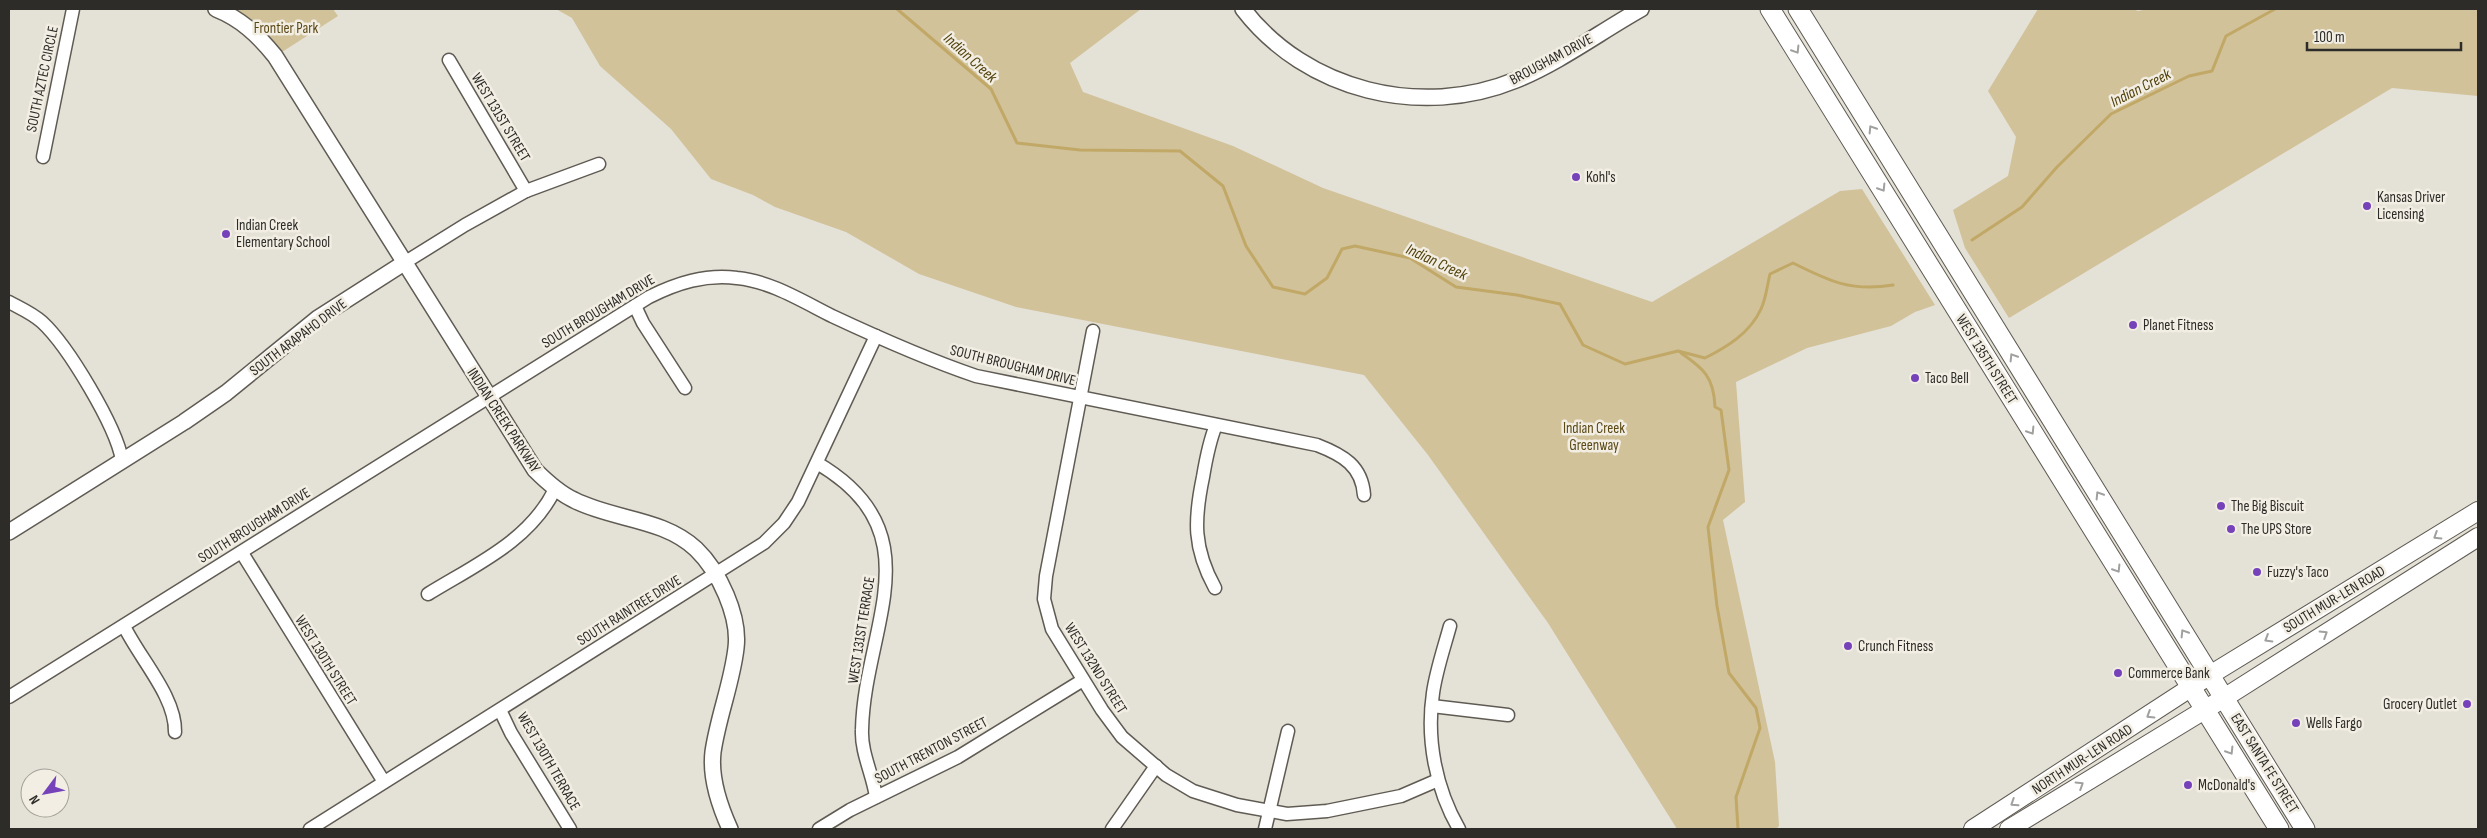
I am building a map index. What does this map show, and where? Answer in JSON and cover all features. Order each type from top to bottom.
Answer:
[{"type":"main road","name":"WEST 135TH STREET","points":[[1770,9],[2204,710]]},
{"type":"main road","name":"WEST 135TH STREET","points":[[1798,9],[2224,698]]},
{"type":"main road","name":"SOUTH MUR-LEN ROAD","points":[[2191,689],[2210,675],[2478,510]]},
{"type":"main road","name":"SOUTH MUR-LEN ROAD","points":[[2204,710],[2478,537]]},
{"type":"main road","name":"NORTH MUR-LEN ROAD","points":[[1973,829],[2191,689]]},
{"type":"main road","name":"EAST SANTA FE STREET","points":[[2224,698],[2305,829]]},
{"type":"main road","name":"NORTH MUR-LEN ROAD","points":[[2009,829],[2204,710]]},
{"type":"main road","name":"EAST SANTA FE STREET","points":[[2204,710],[2278,829]]},
{"type":"street","name":"SOUTH AZTEC CIRCLE","points":[[42,157],[73,9]]},
{"type":"street","name":"INDIAN CREEK PARKWAY","points":[[216,9],[233,17],[252,30],[275,56],[535,470],[555,489],[591,507],[671,532],[697,550],[726,591],[733,614],[737,647],[713,753],[718,797],[730,829]]},
{"type":"street","name":"BROUGHAM DRIVE","points":[[1243,9],[1268,37],[1326,76],[1361,89],[1385,94],[1433,98],[1470,94],[1516,80],[1641,9]]},
{"type":"street","name":"WEST 131ST STREET","points":[[448,60],[526,192]]},
{"type":"street","name":"SOUTH ARAPAHO DRIVE","points":[[9,532],[177,427],[226,394],[318,318],[404,263],[465,225],[526,192],[599,164]]},
{"type":"street","name":"SOUTH BROUGHAM DRIVE","points":[[9,698],[635,306],[682,282],[709,277],[738,278],[769,286],[937,363],[976,376],[1317,445],[1328,449],[1356,468],[1363,480],[1364,495]]},
{"type":"street","points":[[9,302],[31,313],[42,322],[70,356],[119,443],[122,460]]},
{"type":"street","points":[[635,306],[643,323],[685,388]]},
{"type":"street","name":"WEST 132ND STREET","points":[[1093,331],[1044,588],[1046,611],[1052,629],[1083,680],[1122,737],[1156,766],[1193,791],[1237,805],[1287,814],[1328,811],[1401,796],[1438,780]]},
{"type":"street","name":"SOUTH RAINTREE DRIVE","points":[[310,829],[764,543],[784,523],[817,463],[876,336]]},
{"type":"street","points":[[1215,588],[1202,559],[1196,526],[1197,508],[1209,443],[1216,425]]},
{"type":"street","name":"WEST 131ST TERRACE","points":[[817,463],[837,475],[862,499],[876,523],[885,549],[886,589],[864,708],[862,732],[863,745],[876,797]]},
{"type":"street","points":[[428,594],[518,538],[533,524],[547,506],[555,489]]},
{"type":"street","name":"WEST 130TH STREET","points":[[242,553],[384,782]]},
{"type":"street","points":[[124,626],[170,705],[175,720],[175,732]]},
{"type":"street","points":[[1450,626],[1433,693],[1431,740],[1438,780],[1446,803],[1459,829]]},
{"type":"street","name":"SOUTH TRENTON STREET","points":[[819,829],[876,797],[958,758],[1083,680]]},
{"type":"street","points":[[1432,706],[1508,715]]},
{"type":"street","name":"WEST 130TH TERRACE","points":[[500,710],[511,733],[567,829]]},
{"type":"street","points":[[1265,829],[1288,731]]},
{"type":"street","points":[[1112,829],[1156,766]]},
{"type":"green space","name":"Frontier Park","points":[[236,9],[333,9],[338,16],[282,52],[262,28]]},
{"type":"green space","name":"Indian Creek Greenway","points":[[556,9],[1141,9],[1070,63],[1083,92],[1233,146],[1323,188],[1652,302],[1840,191],[1862,189],[1935,305],[1915,312],[1891,326],[1807,348],[1736,382],[1745,502],[1723,520],[1775,762],[1779,826],[1776,829],[1677,829],[1548,623],[1428,455],[1364,375],[1016,307],[919,274],[846,232],[775,207],[753,195],[711,179],[671,129],[600,66],[572,18]]},
{"type":"green space","points":[[2038,9],[2133,9],[2138,11],[2148,9],[2478,9],[2478,96],[2392,88],[2009,318],[1965,248],[1953,210],[2008,176],[2016,137],[1988,91]]},
{"type":"waterway","name":"Indian Creek","points":[[897,9],[991,89],[1017,143],[1080,150],[1180,151],[1223,186],[1246,246],[1273,287],[1305,294],[1327,278],[1342,249],[1355,246],[1410,258],[1456,287],[1517,295],[1560,304],[1583,345],[1625,364],[1678,351],[1705,358],[1721,349],[1744,332],[1756,318],[1764,301],[1770,274],[1793,263],[1829,280],[1852,286],[1878,287],[1893,285]]},
{"type":"waterway","name":"Indian Creek","points":[[1972,240],[2022,207],[2057,167],[2111,114],[2189,76],[2212,71],[2226,36],[2275,9]]},
{"type":"waterway","points":[[1681,353],[1706,374],[1712,388],[1715,407],[1721,410],[1729,470],[1708,527],[1717,606],[1729,673],[1756,708],[1760,728],[1736,797],[1738,829]]},
{"type":"place","name":"Kohl's","points":[[1576,177]]},
{"type":"place","name":"Kansas Driver Licensing","points":[[2367,206]]},
{"type":"place","name":"Indian Creek Elementary School","points":[[226,234]]},
{"type":"place","name":"Planet Fitness","points":[[2133,325]]},
{"type":"place","name":"Taco Bell","points":[[1915,378]]},
{"type":"place","name":"The Big Biscuit","points":[[2221,506]]},
{"type":"place","name":"The UPS Store","points":[[2231,529]]},
{"type":"place","name":"Fuzzy's Taco","points":[[2257,572]]},
{"type":"place","name":"Crunch Fitness","points":[[1848,646]]},
{"type":"place","name":"Commerce Bank","points":[[2118,673]]},
{"type":"place","name":"Grocery Outlet","points":[[2467,704]]},
{"type":"place","name":"Wells Fargo","points":[[2296,723]]},
{"type":"place","name":"McDonald's","points":[[2188,785]]}]
